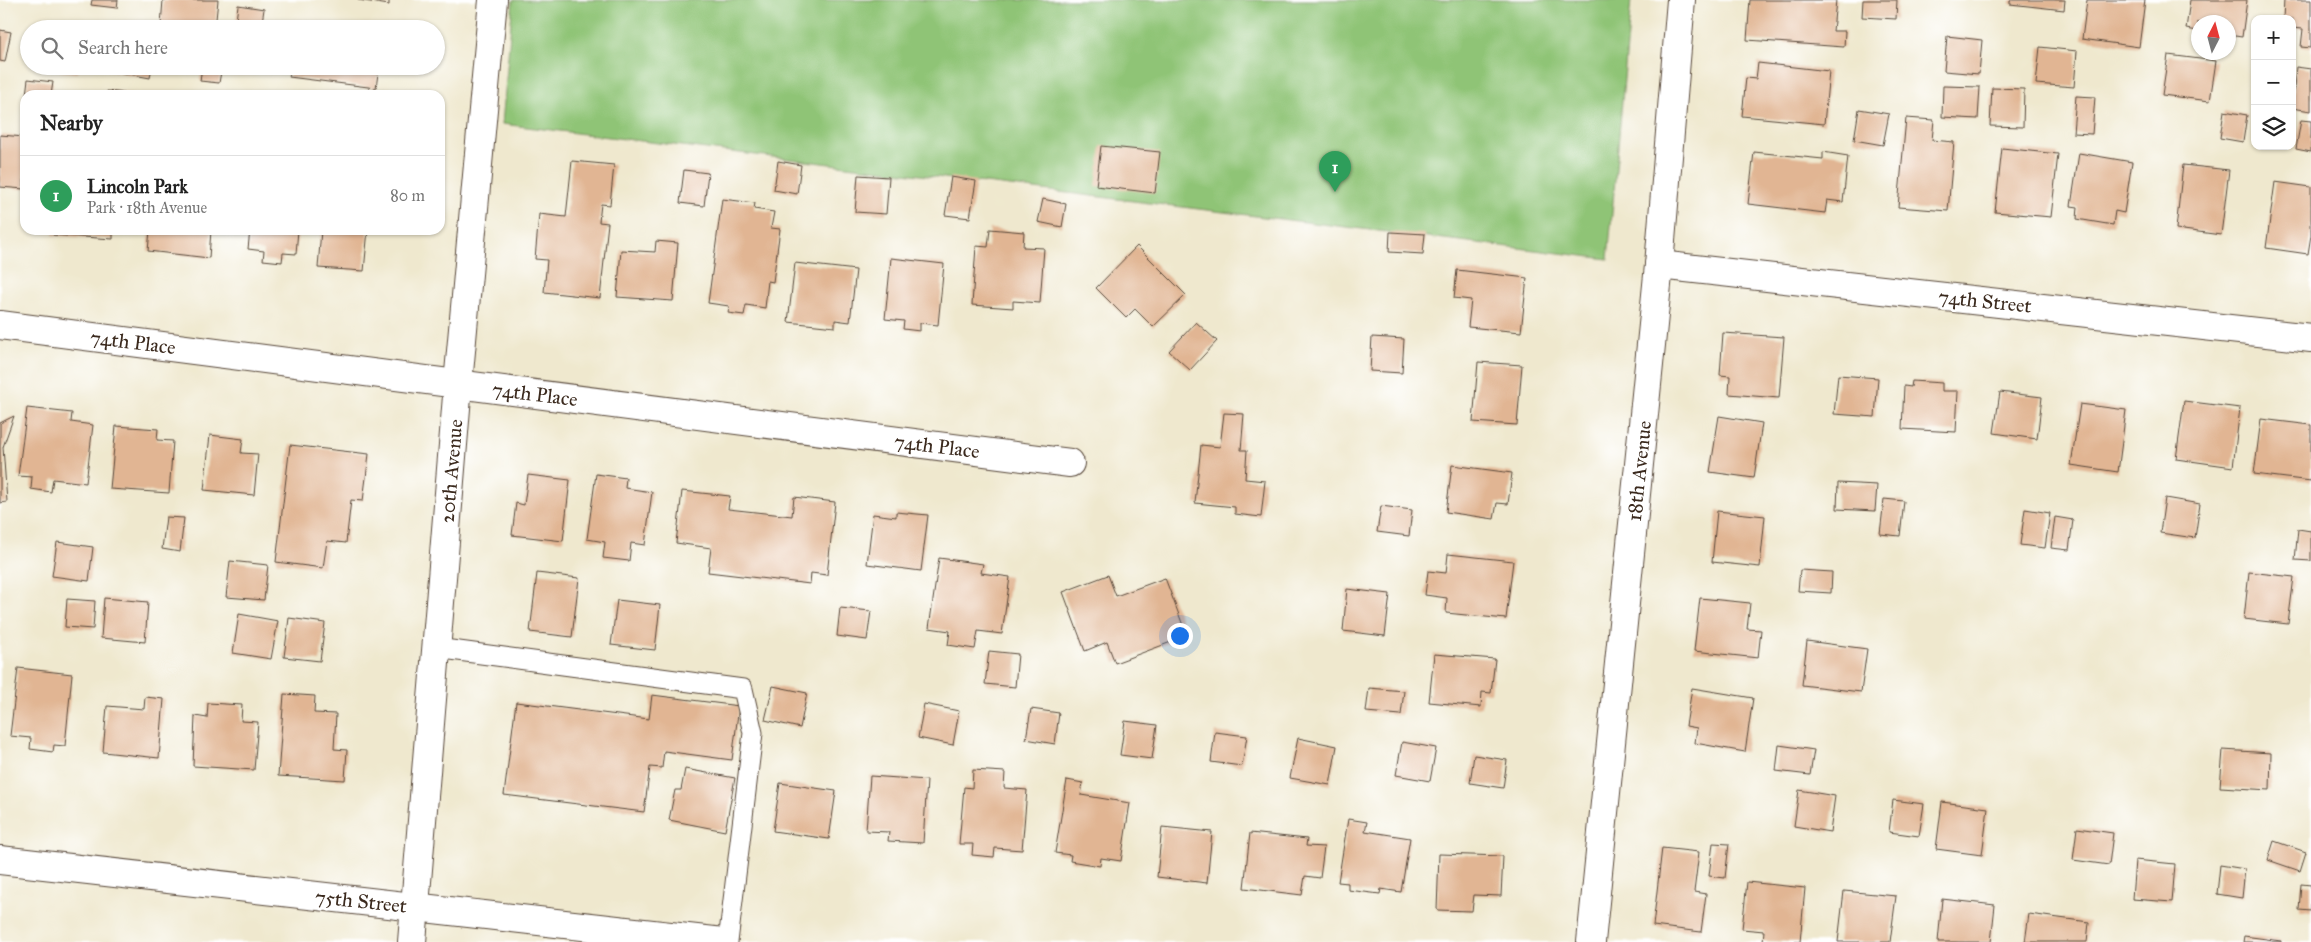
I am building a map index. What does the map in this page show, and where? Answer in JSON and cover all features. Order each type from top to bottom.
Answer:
[{"type":"street","name":"20th Avenue","points":[[412,942],[458,384],[493,0]]},
{"type":"street","name":"18th Avenue","points":[[1591,942],[1659,265],[1681,0]]},
{"type":"street","name":"74th Street","points":[[1659,265],[2311,338]]},
{"type":"street","name":"74th Place","points":[[0,325],[1070,463]]},
{"type":"street","name":"75th Street","points":[[0,860],[723,942]]},
{"type":"lane","points":[[436,648],[743,689],[753,733],[728,942]]},
{"type":"green space","points":[[513,0],[1631,0],[1608,259],[502,124]]},
{"type":"building","points":[[92,0],[118,0],[117,8],[91,5]]},
{"type":"building","points":[[163,0],[218,0],[216,20],[161,20]]},
{"type":"building","points":[[358,0],[389,0],[389,5]]},
{"type":"building","points":[[1750,0],[1836,0],[1833,31],[1845,31],[1844,47],[1747,40]]},
{"type":"building","points":[[1863,0],[1897,0],[1896,19],[1862,17]]},
{"type":"building","points":[[2010,0],[2065,0],[2064,10],[2010,4]]},
{"type":"building","points":[[2087,0],[2145,0],[2139,47],[2082,39]]},
{"type":"building","points":[[2190,0],[2247,0],[2242,37],[2236,36],[2236,15],[2191,15],[2191,30],[2186,29]]},
{"type":"building","points":[[2284,0],[2311,0],[2311,48],[2301,47],[2303,29],[2296,28],[2296,15],[2283,15]]},
{"type":"building","points":[[238,5],[264,9],[262,20],[236,20]]},
{"type":"building","points":[[0,30],[11,32],[5,62],[0,61]]},
{"type":"building","points":[[1947,36],[1982,40],[1979,74],[1944,71]]},
{"type":"building","points":[[2040,47],[2077,51],[2074,87],[2036,84]]},
{"type":"building","points":[[2168,55],[2191,58],[2191,60],[2216,61],[2210,101],[2162,95]]},
{"type":"building","points":[[1758,63],[1829,71],[1824,124],[1742,116],[1746,78],[1756,79]]},
{"type":"building","points":[[2296,67],[2311,69],[2311,111],[2296,109]]},
{"type":"building","points":[[134,75],[150,75],[150,78]]},
{"type":"building","points":[[201,75],[220,75],[219,83],[200,81]]},
{"type":"building","points":[[289,75],[378,75],[376,88],[289,77]]},
{"type":"building","points":[[28,79],[53,82],[52,90],[27,90]]},
{"type":"building","points":[[1943,86],[1980,87],[1978,119],[1942,117]]},
{"type":"building","points":[[1992,88],[2024,89],[2023,127],[1990,126]]},
{"type":"building","points":[[2076,96],[2095,97],[2092,134],[2073,133]]},
{"type":"building","points":[[1859,109],[1889,114],[1883,145],[1854,140]]},
{"type":"building","points":[[2224,111],[2247,115],[2243,142],[2220,138]]},
{"type":"building","points":[[1906,118],[1934,120],[1932,140],[1954,142],[1948,211],[1898,207]]},
{"type":"building","points":[[2301,120],[2311,121],[2311,152],[2296,149]]},
{"type":"building","points":[[0,135],[20,137],[20,189],[0,187]]},
{"type":"building","points":[[1101,146],[1160,152],[1155,193],[1096,186]]},
{"type":"building","points":[[2002,148],[2058,154],[2051,217],[1995,212]]},
{"type":"building","points":[[1754,152],[1823,159],[1823,152],[1848,156],[1843,202],[1827,200],[1825,213],[1748,204]]},
{"type":"building","points":[[2079,153],[2132,162],[2124,213],[2115,211],[2113,225],[2077,219],[2078,207],[2071,206]]},
{"type":"building","points":[[572,161],[614,165],[610,205],[601,204],[599,222],[608,223],[600,298],[544,292],[547,260],[535,259],[539,214],[566,217]]},
{"type":"building","points":[[778,161],[801,165],[797,194],[774,190]]},
{"type":"building","points":[[2183,165],[2229,170],[2221,235],[2176,229]]},
{"type":"building","points":[[684,170],[708,173],[704,206],[680,203]]},
{"type":"building","points":[[858,175],[889,177],[886,214],[855,212]]},
{"type":"building","points":[[951,177],[976,181],[970,218],[945,215]]},
{"type":"building","points":[[2275,182],[2311,187],[2311,235],[2308,254],[2266,248]]},
{"type":"building","points":[[722,199],[755,203],[754,209],[774,212],[771,228],[780,229],[773,282],[768,281],[765,308],[746,305],[744,315],[728,313],[729,306],[708,303]]},
{"type":"building","points":[[1043,199],[1066,204],[1062,227],[1038,222]]},
{"type":"building","points":[[990,229],[1024,232],[1023,247],[1044,248],[1040,303],[1013,301],[1013,308],[972,305],[976,246],[988,247]]},
{"type":"building","points":[[1390,232],[1425,234],[1423,254],[1389,252]]},
{"type":"building","points":[[53,235],[113,235],[113,239]]},
{"type":"building","points":[[150,235],[211,235],[209,258],[148,251]]},
{"type":"building","points":[[249,235],[298,235],[296,254],[283,253],[282,262],[263,260],[264,251],[248,249]]},
{"type":"building","points":[[321,235],[368,235],[364,271],[318,268]]},
{"type":"building","points":[[656,241],[678,243],[673,301],[617,297],[621,250],[655,252]]},
{"type":"building","points":[[1137,246],[1186,295],[1153,327],[1135,309],[1126,318],[1096,288]]},
{"type":"building","points":[[891,258],[944,264],[938,325],[920,323],[920,331],[903,329],[904,321],[885,319]]},
{"type":"building","points":[[795,263],[856,270],[850,322],[835,320],[835,327],[788,322]]},
{"type":"building","points":[[1457,270],[1527,278],[1521,332],[1468,327],[1471,300],[1454,298]]},
{"type":"building","points":[[1196,322],[1217,341],[1190,370],[1169,351]]},
{"type":"building","points":[[1723,333],[1784,337],[1779,398],[1729,394],[1730,376],[1720,375]]},
{"type":"building","points":[[1372,337],[1404,339],[1402,373],[1370,371]]},
{"type":"building","points":[[1478,362],[1522,365],[1517,425],[1473,422]]},
{"type":"building","points":[[1838,375],[1878,378],[1875,417],[1834,414]]},
{"type":"building","points":[[1912,381],[1942,383],[1942,391],[1958,391],[1956,432],[1902,429],[1904,386],[1911,387]]},
{"type":"building","points":[[2000,392],[2042,397],[2037,439],[1994,433]]},
{"type":"building","points":[[2184,401],[2240,408],[2233,467],[2176,459]]},
{"type":"building","points":[[2080,404],[2126,410],[2118,472],[2071,465]]},
{"type":"building","points":[[27,408],[72,413],[71,422],[93,425],[86,483],[53,479],[51,492],[31,489],[32,477],[18,476]]},
{"type":"building","points":[[1224,413],[1244,414],[1241,450],[1247,450],[1245,479],[1265,481],[1261,517],[1235,514],[1235,507],[1195,503],[1201,445],[1220,447]]},
{"type":"building","points":[[14,416],[3,447],[7,502],[0,503],[0,423]]},
{"type":"building","points":[[1719,416],[1762,423],[1754,478],[1710,472]]},
{"type":"building","points":[[2261,419],[2311,425],[2311,481],[2254,474]]},
{"type":"building","points":[[116,426],[158,429],[157,440],[173,441],[169,493],[110,489]]},
{"type":"building","points":[[210,435],[243,439],[241,453],[258,454],[254,495],[204,490]]},
{"type":"building","points":[[290,445],[369,454],[363,501],[351,500],[346,543],[327,541],[323,568],[276,562]]},
{"type":"building","points":[[1452,465],[1512,473],[1508,504],[1497,503],[1494,519],[1446,512]]},
{"type":"building","points":[[596,474],[626,478],[625,488],[652,492],[645,545],[631,543],[629,561],[603,558],[605,542],[587,539]]},
{"type":"building","points":[[528,475],[570,480],[563,541],[512,535],[516,503],[524,505]]},
{"type":"building","points":[[1838,483],[1877,485],[1875,511],[1837,509]]},
{"type":"building","points":[[682,491],[730,496],[728,509],[792,516],[794,497],[835,502],[827,575],[811,573],[810,584],[708,572],[711,548],[676,543]]},
{"type":"building","points":[[2165,498],[2200,504],[2195,538],[2160,533]]},
{"type":"building","points":[[1884,499],[1904,501],[1900,536],[1880,534]]},
{"type":"building","points":[[1381,506],[1412,510],[1409,536],[1377,532]]},
{"type":"building","points":[[2025,509],[2050,513],[2045,548],[2020,545]]},
{"type":"building","points":[[1717,511],[1765,516],[1760,567],[1712,562]]},
{"type":"building","points":[[896,512],[928,515],[921,571],[867,564],[873,514],[896,517]]},
{"type":"building","points":[[166,517],[184,518],[180,552],[162,549]]},
{"type":"building","points":[[2055,517],[2073,520],[2069,550],[2051,548]]},
{"type":"building","points":[[2298,529],[2311,531],[2311,561],[2295,560]]},
{"type":"building","points":[[57,542],[93,547],[89,581],[52,576]]},
{"type":"building","points":[[1448,554],[1513,561],[1506,619],[1446,613],[1447,598],[1425,595],[1428,571],[1446,573]]},
{"type":"building","points":[[939,558],[983,564],[981,573],[1010,577],[1002,634],[978,631],[975,649],[948,645],[950,631],[929,628]]},
{"type":"building","points":[[230,561],[268,565],[264,600],[226,597]]},
{"type":"building","points":[[1800,570],[1832,572],[1831,593],[1798,591]]},
{"type":"building","points":[[2249,572],[2294,577],[2288,624],[2244,619]]},
{"type":"building","points":[[537,573],[579,578],[572,637],[530,632]]},
{"type":"building","points":[[1108,575],[1116,596],[1165,578],[1187,636],[1115,663],[1107,642],[1085,651],[1063,592]]},
{"type":"building","points":[[1347,589],[1390,594],[1385,636],[1343,631]]},
{"type":"building","points":[[104,598],[148,602],[145,642],[101,638]]},
{"type":"building","points":[[1700,598],[1750,603],[1747,629],[1761,630],[1758,658],[1694,651]]},
{"type":"building","points":[[67,599],[95,601],[93,629],[65,627]]},
{"type":"building","points":[[617,600],[660,605],[655,650],[611,645]]},
{"type":"building","points":[[840,608],[871,611],[867,640],[837,636]]},
{"type":"building","points":[[239,614],[278,621],[271,659],[233,653]]},
{"type":"building","points":[[289,618],[325,623],[320,661],[284,657]]},
{"type":"building","points":[[1807,641],[1867,649],[1861,692],[1802,685]]},
{"type":"building","points":[[989,651],[1018,654],[1015,687],[985,684]]},
{"type":"building","points":[[1434,654],[1495,659],[1491,693],[1482,692],[1481,707],[1429,702]]},
{"type":"building","points":[[18,668],[72,674],[65,746],[54,745],[53,752],[30,749],[31,738],[10,736]]},
{"type":"building","points":[[773,686],[807,693],[800,728],[765,720]]},
{"type":"building","points":[[1369,688],[1404,691],[1401,715],[1366,712]]},
{"type":"building","points":[[1692,688],[1753,698],[1745,752],[1695,743],[1697,728],[1686,726]]},
{"type":"building","points":[[284,694],[315,696],[314,713],[336,714],[334,749],[347,750],[345,780],[278,776]]},
{"type":"building","points":[[652,695],[739,706],[732,760],[664,751],[662,768],[650,767],[644,812],[504,795],[516,702],[649,719]]},
{"type":"building","points":[[145,697],[164,699],[159,758],[103,752],[107,706],[144,709]]},
{"type":"building","points":[[208,703],[242,705],[241,721],[258,722],[254,770],[193,766],[195,716],[207,718]]},
{"type":"building","points":[[924,704],[959,711],[953,745],[918,738]]},
{"type":"building","points":[[1031,709],[1059,713],[1055,744],[1026,739]]},
{"type":"building","points":[[1125,721],[1157,725],[1152,759],[1120,755]]},
{"type":"building","points":[[1215,732],[1247,736],[1242,766],[1211,762]]},
{"type":"building","points":[[1298,738],[1337,746],[1330,785],[1290,778]]},
{"type":"building","points":[[1402,742],[1436,748],[1430,781],[1396,775]]},
{"type":"building","points":[[1779,745],[1814,750],[1810,775],[1776,771]]},
{"type":"building","points":[[2223,750],[2271,753],[2270,790],[2220,787]]},
{"type":"building","points":[[1474,755],[1507,760],[1503,788],[1470,783]]},
{"type":"building","points":[[685,769],[735,778],[725,831],[669,820],[675,790],[681,790]]},
{"type":"building","points":[[973,770],[1005,772],[1004,788],[1027,790],[1022,850],[995,848],[994,857],[972,855],[973,844],[959,844],[964,787],[972,788]]},
{"type":"building","points":[[870,776],[927,780],[923,843],[888,841],[889,832],[866,831]]},
{"type":"building","points":[[1067,780],[1083,783],[1081,795],[1130,803],[1121,861],[1101,858],[1100,866],[1070,861],[1071,855],[1055,853]]},
{"type":"building","points":[[780,783],[836,791],[829,839],[773,831]]},
{"type":"building","points":[[1799,790],[1835,796],[1830,832],[1794,826]]},
{"type":"building","points":[[1893,800],[1924,804],[1919,836],[1889,832]]},
{"type":"building","points":[[1942,802],[1988,808],[1982,855],[1936,849]]},
{"type":"building","points":[[1348,819],[1367,822],[1365,831],[1410,838],[1401,892],[1381,889],[1380,894],[1348,890],[1348,883],[1338,882]]},
{"type":"building","points":[[1162,827],[1212,832],[1207,883],[1157,877]]},
{"type":"building","points":[[2077,828],[2113,833],[2109,865],[2073,860]]},
{"type":"building","points":[[1250,833],[1307,839],[1306,846],[1324,847],[1320,878],[1305,876],[1302,895],[1244,888]]},
{"type":"building","points":[[2274,841],[2306,852],[2300,871],[2268,860]]},
{"type":"building","points":[[1713,843],[1729,844],[1725,878],[1709,876]]},
{"type":"building","points":[[1662,848],[1699,852],[1694,892],[1706,894],[1701,932],[1653,926]]},
{"type":"building","points":[[1439,854],[1503,856],[1501,896],[1474,895],[1472,911],[1437,910]]},
{"type":"building","points":[[2135,860],[2175,864],[2172,902],[2132,899]]},
{"type":"building","points":[[2220,865],[2245,869],[2242,898],[2217,894]]},
{"type":"building","points":[[1747,882],[1805,888],[1800,942],[1763,941],[1764,931],[1742,929]]},
{"type":"building","points":[[2301,884],[2311,885],[2311,911],[2299,910]]},
{"type":"building","points":[[1844,891],[1896,896],[1890,942],[1838,942]]},
{"type":"building","points":[[1942,899],[1995,905],[1991,942],[1938,942]]},
{"type":"building","points":[[2029,914],[2089,922],[2087,942],[2025,942]]},
{"type":"building","points":[[2244,936],[2281,941],[2281,942],[2243,942]]},
{"type":"place","name":"Lincoln Park","points":[[1335,192]]}]
